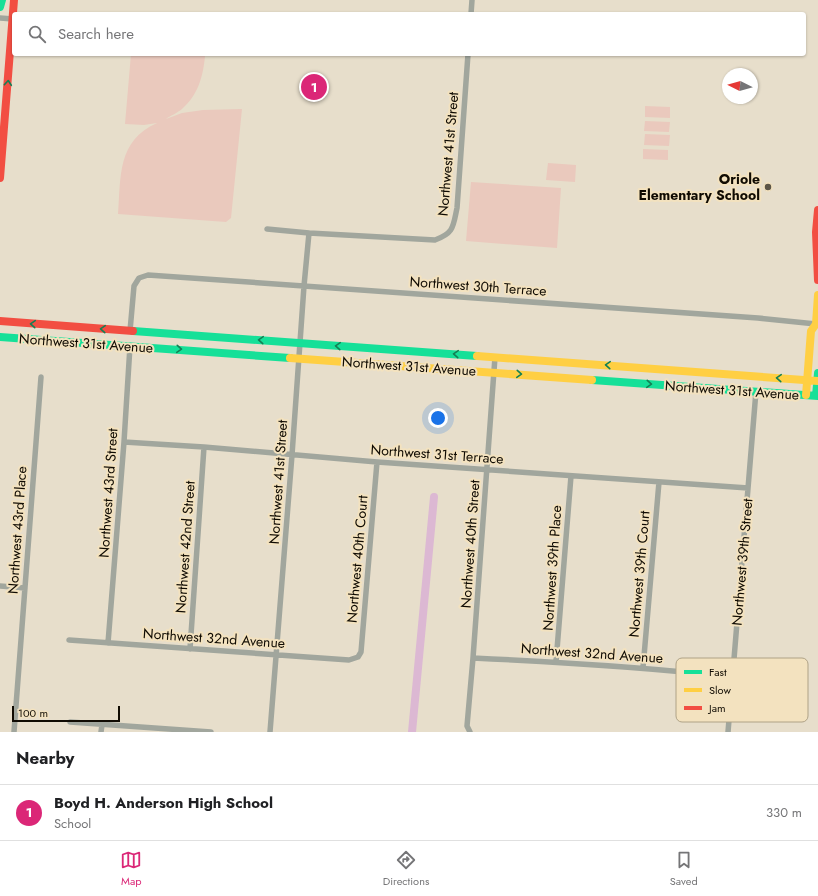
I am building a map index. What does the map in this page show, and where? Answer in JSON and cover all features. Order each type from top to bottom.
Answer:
[{"type":"main road","points":[[0,7],[2,0]]},
{"type":"main road","points":[[13,12],[14,0]]},
{"type":"main road","points":[[0,178],[12,31]]},
{"type":"main road","points":[[818,210],[816,232],[818,280]]},
{"type":"main road","points":[[806,395],[811,331],[817,325],[818,295]]},
{"type":"main road","name":"Northwest 31st Avenue","points":[[0,321],[807,380],[818,378]]},
{"type":"main road","name":"Northwest 31st Avenue","points":[[0,337],[817,396]]},
{"type":"main road","points":[[817,396],[818,378]]},
{"type":"street","points":[[471,12],[472,0]]},
{"type":"street","points":[[0,18],[12,19]]},
{"type":"street","name":"Northwest 41st Street","points":[[267,229],[309,233],[435,240],[445,236],[453,229],[457,208],[468,56]]},
{"type":"street","name":"Northwest 41st Street","points":[[270,732],[292,455],[298,358],[309,233]]},
{"type":"street","name":"Northwest 30th Terrace","points":[[130,331],[134,286],[139,278],[148,275],[742,317],[817,325]]},
{"type":"street","name":"Northwest 43rd Street","points":[[108,643],[130,346]]},
{"type":"street","name":"Northwest 40th Street","points":[[470,732],[467,726],[495,357]]},
{"type":"street","name":"Northwest 43rd Place","points":[[14,732],[41,377]]},
{"type":"street","name":"Northwest 39th Street","points":[[734,658],[756,391]]},
{"type":"street","name":"Northwest 31st Terrace","points":[[124,442],[204,447],[378,462],[748,488]]},
{"type":"street","name":"Northwest 42nd Street","points":[[190,649],[204,447]]},
{"type":"street","name":"Northwest 40th Court","points":[[358,658],[361,652],[378,462]]},
{"type":"street","name":"Northwest 39th Place","points":[[556,662],[571,476]]},
{"type":"street","name":"Northwest 39th Court","points":[[643,668],[659,482]]},
{"type":"street","points":[[0,586],[25,588]]},
{"type":"street","name":"Northwest 32nd Avenue","points":[[69,640],[349,660],[358,658]]},
{"type":"street","name":"Northwest 32nd Avenue","points":[[473,658],[556,662],[676,671]]},
{"type":"street","points":[[70,722],[211,732]]},
{"type":"street","name":"Northwest 39th Street","points":[[728,732],[729,722]]},
{"type":"street","points":[[101,732],[102,725]]},
{"type":"shaded area","points":[[131,56],[205,56],[203,71],[196,92],[188,104],[166,119],[182,113],[203,110],[242,109],[231,218],[226,222],[118,214],[121,173],[128,150],[134,139],[157,123],[144,125],[125,124]]},
{"type":"shaded area","points":[[645,106],[670,107],[670,118],[645,117]]},
{"type":"shaded area","points":[[645,121],[670,122],[669,132],[644,131]]},
{"type":"shaded area","points":[[645,134],[670,135],[669,146],[644,145]]},
{"type":"shaded area","points":[[643,149],[668,150],[668,160],[643,159]]},
{"type":"shaded area","points":[[548,163],[576,165],[575,182],[546,180]]},
{"type":"shaded area","points":[[471,182],[561,188],[557,248],[466,241]]},
{"type":"waterway","points":[[412,732],[434,497]]},
{"type":"traffic: fast","points":[[0,7],[2,0]]},
{"type":"traffic: fast","points":[[133,331],[477,356]]},
{"type":"traffic: fast","points":[[0,337],[290,358]]},
{"type":"traffic: fast","points":[[816,396],[818,373]]},
{"type":"traffic: fast","points":[[592,380],[818,396]]},
{"type":"traffic: slow","points":[[806,395],[811,331],[816,324],[818,295]]},
{"type":"traffic: slow","points":[[477,356],[818,381]]},
{"type":"traffic: slow","points":[[290,358],[592,380]]},
{"type":"traffic: jam","points":[[13,12],[14,0]]},
{"type":"traffic: jam","points":[[0,178],[12,25]]},
{"type":"traffic: jam","points":[[818,210],[816,232],[818,280]]},
{"type":"traffic: jam","points":[[0,321],[133,331]]},
{"type":"place","name":"Boyd H. Anderson High School","points":[[314,87]]},
{"type":"place","name":"Oriole Elementary School","points":[[768,187]]}]
